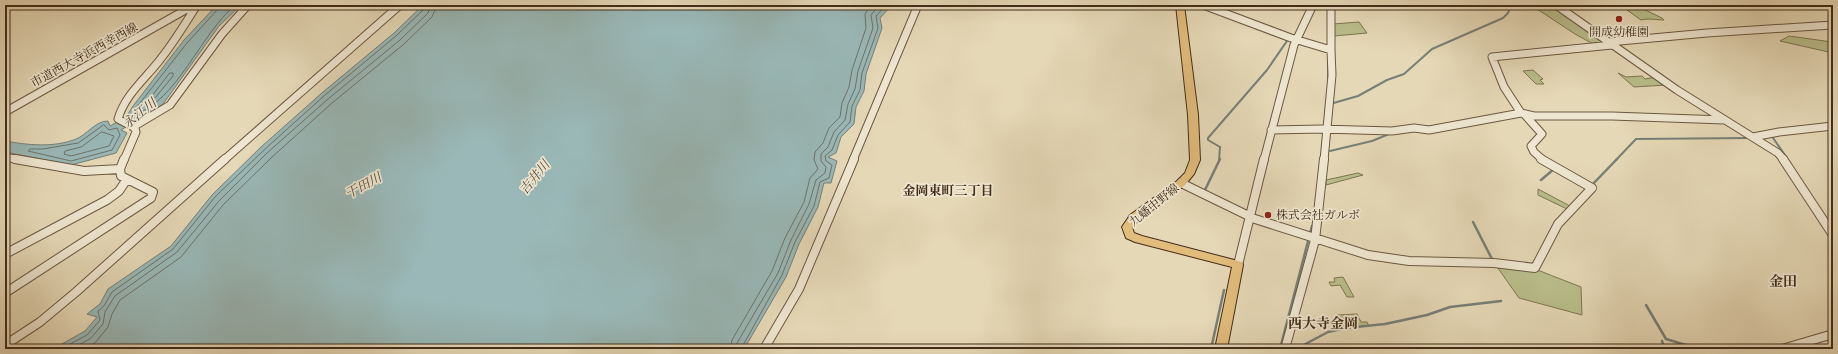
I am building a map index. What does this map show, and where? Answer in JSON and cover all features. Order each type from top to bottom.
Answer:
[{"type":"main road","name":"九蟠中野線","points":[[1180,5],[1196,153],[1192,168],[1181,183],[1134,218],[1127,227],[1128,232],[1132,237],[1138,239],[1238,265]]},
{"type":"main road","points":[[1221,349],[1238,265]]},
{"type":"street","points":[[5,293],[151,198],[154,192],[121,176],[120,169],[135,138],[136,132],[132,126],[118,119],[121,109],[128,98],[158,62],[196,5]]},
{"type":"street","name":"市道西大寺浜西幸西線","points":[[5,112],[196,5]]},
{"type":"street","points":[[190,16],[203,5]]},
{"type":"street","points":[[132,126],[170,105],[222,34],[248,5]]},
{"type":"street","points":[[5,345],[40,322],[76,292],[309,84],[400,5]]},
{"type":"street","points":[[764,349],[799,289],[918,5]]},
{"type":"street","points":[[1203,5],[1328,50]]},
{"type":"street","points":[[1238,265],[1271,130],[1296,39],[1313,5]]},
{"type":"street","points":[[1285,349],[1311,238],[1332,75],[1328,50],[1331,5]]},
{"type":"street","points":[[1556,5],[1610,44],[1724,120],[1773,149],[1783,158],[1833,235]]},
{"type":"street","points":[[1181,183],[1249,216],[1311,238],[1368,255],[1395,260],[1508,264],[1535,268],[1558,224],[1590,187],[1547,163],[1533,152],[1531,146],[1542,134],[1523,114],[1504,87],[1492,57],[1707,33],[1833,25]]},
{"type":"street","points":[[1271,130],[1429,130],[1523,114],[1724,120]]},
{"type":"street","points":[[1753,137],[1779,132],[1833,126]]},
{"type":"street","points":[[5,157],[77,170],[120,169]]},
{"type":"street","points":[[5,254],[107,200],[119,191],[128,179]]},
{"type":"street","points":[[1782,349],[1833,334]]},
{"type":"green space","points":[[1555,5],[1607,43],[1595,45],[1575,34],[1534,7]]},
{"type":"green space","points":[[1639,7],[1664,20],[1641,20],[1627,10]]},
{"type":"green space","points":[[1359,22],[1367,33],[1334,36],[1333,24]]},
{"type":"green space","points":[[1789,36],[1832,42],[1833,53],[1780,41]]},
{"type":"green space","points":[[1533,70],[1543,79],[1540,80],[1544,84],[1536,84],[1523,71]]},
{"type":"green space","points":[[1618,73],[1626,77],[1642,76],[1645,79],[1656,77],[1667,85],[1634,87]]},
{"type":"green space","points":[[1358,173],[1363,175],[1326,185],[1326,180]]},
{"type":"green space","points":[[1538,189],[1570,206],[1567,209],[1538,195]]},
{"type":"green space","points":[[1495,264],[1535,269],[1581,287],[1582,315],[1519,298]]},
{"type":"green space","points":[[1343,277],[1354,297],[1347,297],[1340,285],[1331,286],[1329,282],[1335,282],[1334,278]]},
{"type":"green space","points":[[1357,314],[1361,322],[1367,322],[1369,326],[1345,328],[1337,315]]},
{"type":"water","name":"永江川","points":[[217,5],[241,5],[219,26],[163,104],[121,130],[127,133],[116,153],[71,165],[5,152],[5,141],[40,145],[59,144],[80,137],[99,123],[108,121],[110,126],[130,115],[128,114],[133,106],[184,40]]},
{"type":"water","points":[[423,5],[892,5],[880,18],[882,28],[866,74],[864,91],[856,107],[854,124],[841,137],[836,153],[828,157],[837,161],[831,183],[824,183],[818,207],[799,244],[786,277],[744,349],[53,349],[85,331],[97,317],[87,314],[100,304],[108,289],[171,246],[212,195],[261,147],[323,92],[394,33]]},
{"type":"waterway","points":[[1330,104],[1358,96],[1387,80],[1404,74],[1432,49],[1503,18],[1508,13],[1511,5]]},
{"type":"waterway","points":[[1328,7],[1328,48]]},
{"type":"waterway","points":[[1219,160],[1220,147],[1208,140],[1208,138],[1267,70],[1289,38]]},
{"type":"waterway","points":[[1328,57],[1328,78]]},
{"type":"waterway","points":[[1330,151],[1372,141],[1389,134]]},
{"type":"waterway","points":[[1771,135],[1787,158]]},
{"type":"waterway","points":[[1616,160],[1636,139],[1750,138]]},
{"type":"waterway","points":[[1204,192],[1220,159]]},
{"type":"waterway","points":[[1591,186],[1617,159]]},
{"type":"waterway","points":[[1541,180],[1554,169]]},
{"type":"waterway","points":[[1473,222],[1493,261]]},
{"type":"waterway","points":[[1280,349],[1312,226]]},
{"type":"waterway","points":[[1211,349],[1224,290]]},
{"type":"waterway","points":[[1296,349],[1328,332],[1346,328],[1385,324],[1427,315],[1450,307],[1501,301]]},
{"type":"waterway","points":[[1646,305],[1666,339],[1699,349]]},
{"type":"waterway","points":[[1662,341],[1665,349]]},
{"type":"waterway","points":[[1773,349],[1781,347]]},
{"type":"place","name":"開成幼稚園","points":[[1619,19]]},
{"type":"place","name":"株式会社ガルボ","points":[[1268,215]]},
{"type":"district","name":"金岡東町三丁目","points":[[948,190]]},
{"type":"district","name":"金田","points":[[1783,281]]},
{"type":"district","name":"西大寺金岡","points":[[1323,323]]},
{"type":"water label","name":"吉井川","points":[[534,177]]},
{"type":"water label","name":"干田川","points":[[363,185]]}]
